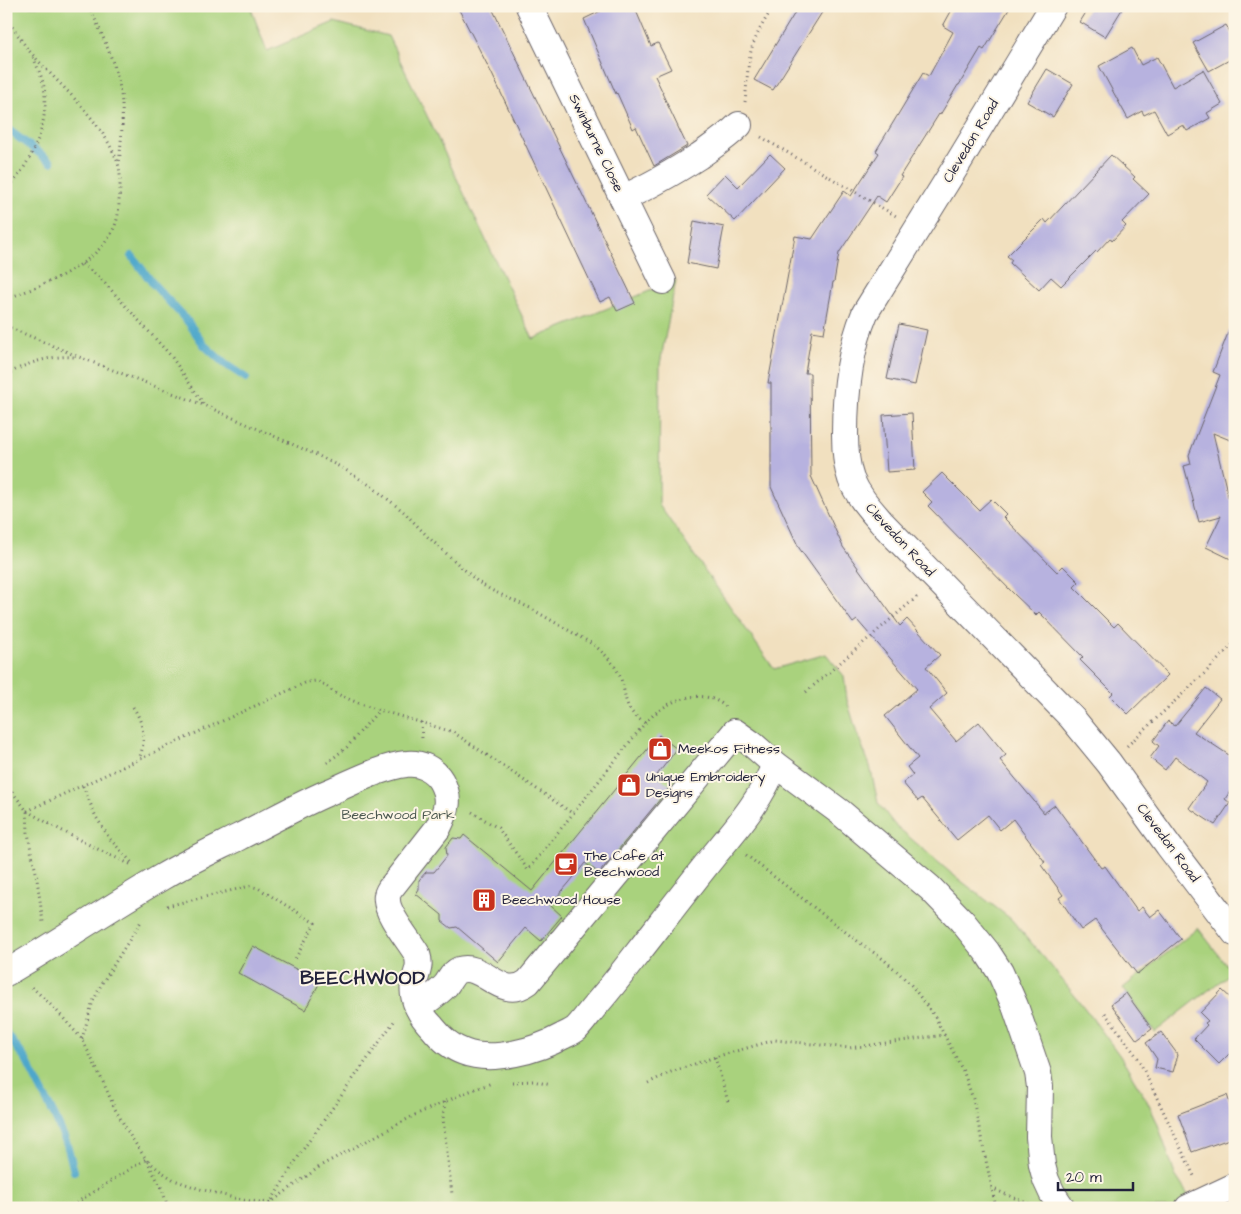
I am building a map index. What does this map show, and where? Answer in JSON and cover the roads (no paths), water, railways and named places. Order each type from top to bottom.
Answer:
[{"type":"street","name":"Swinburne Close","points":[[529,6],[662,281]]},
{"type":"street","name":"Clevedon Road","points":[[1053,6],[865,313],[852,358],[846,397],[846,455],[851,479],[862,499],[882,523],[1060,704],[1108,763],[1235,933]]},
{"type":"street","points":[[623,198],[651,185],[691,161],[721,141],[739,125]]},
{"type":"street","points":[[407,1012],[435,996],[446,985],[454,972],[460,970],[481,974],[510,988],[523,986],[528,982],[735,732],[840,812],[930,888],[962,921],[987,952],[1000,972],[1015,1006],[1038,1073],[1040,1087],[1039,1137],[1042,1165],[1052,1193],[1062,1208]]},
{"type":"street","points":[[8,972],[163,876],[313,799],[398,765],[418,764],[432,771],[440,778],[448,798],[444,816],[438,828],[397,879],[387,895],[388,908],[419,960],[414,988],[415,1000],[407,1012]]},
{"type":"street","points":[[407,1012],[431,1026],[451,1045],[464,1052],[479,1056],[496,1056],[526,1051],[555,1041],[575,1030],[752,808],[770,777],[775,764]]},
{"type":"street","points":[[1197,1203],[1235,1186]]},
{"type":"waterway","points":[[6,128],[51,162]]},
{"type":"waterway","points":[[132,256],[154,285],[188,322],[204,345],[225,364],[246,378]]},
{"type":"waterway","points":[[6,1033],[26,1060],[54,1115],[67,1144],[74,1171]]},
{"type":"place","name":"Meekos Fitness","points":[[660,749]]},
{"type":"place","name":"Unique Embroidery Designs","points":[[629,785]]},
{"type":"place","name":"The Cafe at Beechwood","points":[[566,864]]},
{"type":"place","name":"Beechwood House","points":[[484,900]]},
{"type":"district","name":"BEECHWOOD","points":[[363,978]]},
{"type":"park label","name":"Beechwood Park","points":[[398,815]]}]
